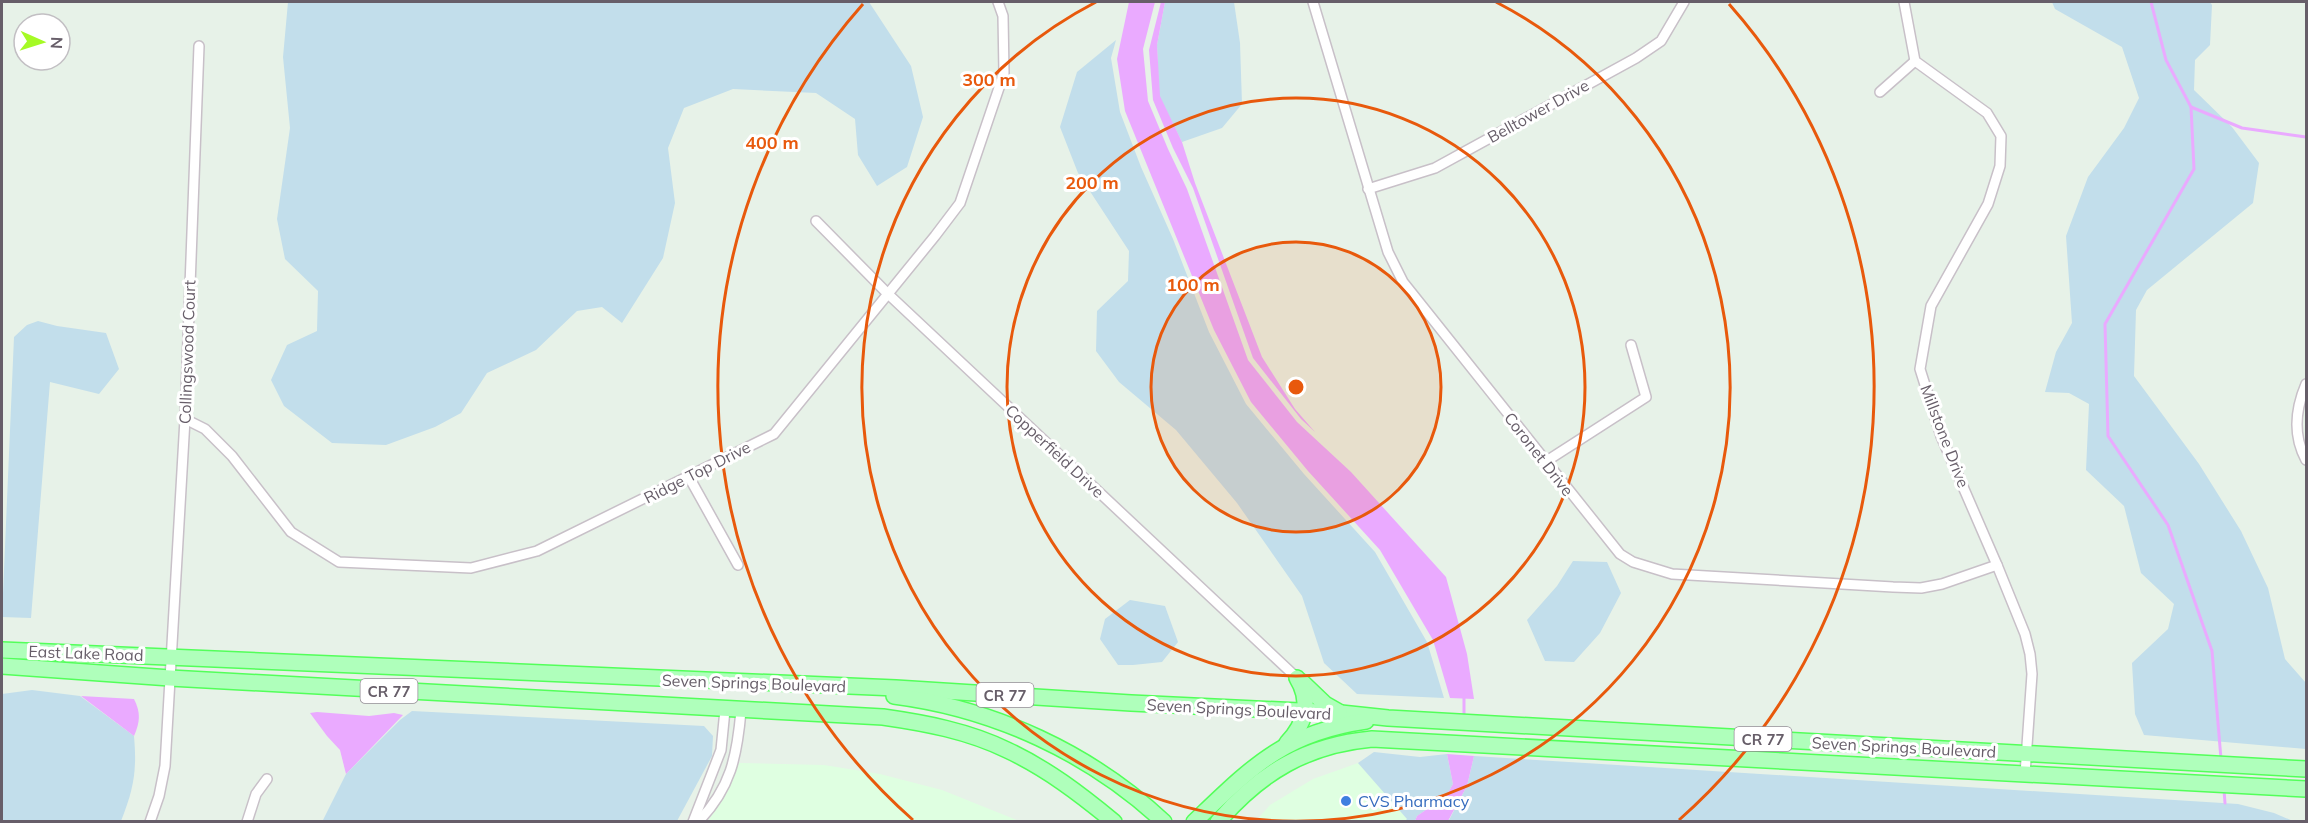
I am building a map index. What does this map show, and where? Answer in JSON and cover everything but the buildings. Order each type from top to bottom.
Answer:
[{"type":"main road","name":"East Lake Road","points":[[2,650],[171,656]]},
{"type":"main road","name":"Seven Springs Boulevard","points":[[171,656],[669,680],[906,688],[1131,704],[1305,711],[2026,764],[2187,782],[2307,789]]},
{"type":"main road","name":"East Lake Road","points":[[2,666],[170,678]]},
{"type":"main road","name":"Seven Springs Boulevard","points":[[170,678],[883,717],[963,733],[1006,749],[1080,794],[1113,822]]},
{"type":"main road","points":[[1282,748],[1300,727],[1305,711],[1305,692],[1297,678]]},
{"type":"main road","points":[[1297,678],[1325,704],[1341,714]]},
{"type":"main road","points":[[669,680],[872,694],[938,704],[982,715],[1036,736],[1072,754],[1118,784],[1164,822]]},
{"type":"main road","points":[[1194,822],[1239,778],[1282,748],[1323,730],[1350,723],[1388,718]]},
{"type":"main road","name":"Seven Springs Boulevard","points":[[1218,822],[1249,790],[1290,762],[1315,750],[1342,742],[1372,739],[1896,767],[1924,759],[2026,764],[2140,760],[2307,769]]},
{"type":"main road","points":[[2229,785],[2256,778],[2307,781]]},
{"type":"street","name":"Ridge Top Drive","points":[[185,419],[205,429],[232,456],[291,532],[339,562],[471,567],[537,551],[774,434],[960,203],[1004,73],[1003,16],[998,2]]},
{"type":"street","name":"Coronet Drive","points":[[1313,2],[1388,252],[1403,282],[1620,554],[1633,562],[1672,574],[1921,588],[1941,584],[1997,565]]},
{"type":"street","name":"Belltower Drive","points":[[1368,189],[1435,168],[1636,58],[1661,41],[1684,2]]},
{"type":"street","points":[[1880,92],[1915,61],[1904,2]]},
{"type":"street","name":"Collingswood Court","points":[[150,822],[159,796],[165,766],[185,419],[199,46]]},
{"type":"street","name":"Millstone Drive","points":[[1915,61],[1987,113],[2001,136],[2000,166],[1988,204],[1930,306],[1920,369],[1941,436],[2025,634],[2032,674],[2026,764]]},
{"type":"street","name":"Copperfield Drive","points":[[816,221],[887,293],[1297,678]]},
{"type":"street","points":[[1545,462],[1646,397],[1630,345]]},
{"type":"street","points":[[2307,384],[2300,400],[2296,425],[2301,450],[2307,460]]},
{"type":"street","points":[[689,477],[738,565]]},
{"type":"street","points":[[693,822],[722,750],[724,710]]},
{"type":"street","points":[[698,822],[719,796],[734,766],[741,711]]},
{"type":"street","points":[[247,822],[256,794],[267,779]]},
{"type":"shaded area","points":[[288,2],[869,2],[911,66],[923,117],[907,167],[877,186],[858,155],[855,119],[816,93],[733,89],[684,108],[668,148],[675,203],[663,258],[622,323],[602,307],[577,311],[536,350],[487,373],[461,413],[435,427],[386,445],[332,443],[284,406],[271,380],[287,345],[317,331],[318,291],[285,259],[277,219],[290,128],[283,57]]},
{"type":"shaded area","points":[[1129,2],[1155,2],[1143,49],[1148,101],[1187,189],[1248,360],[1297,422],[1351,472],[1446,577],[1467,654],[1474,699],[1450,698],[1433,640],[1380,550],[1308,471],[1251,402],[1214,330],[1125,111],[1117,59]]},
{"type":"shaded area","points":[[1161,2],[1165,2],[1157,45],[1160,96],[1182,142],[1195,183],[1262,357],[1295,409],[1315,432],[1301,419],[1253,358],[1193,188],[1153,100],[1149,50]]},
{"type":"shaded area","points":[[1165,2],[1234,2],[1240,43],[1242,104],[1222,128],[1182,142],[1159,96],[1157,45]]},
{"type":"shaded area","points":[[2052,2],[2210,2],[2212,5],[2210,45],[2195,60],[2194,90],[2232,127],[2259,163],[2253,203],[2147,290],[2136,310],[2134,376],[2199,464],[2241,531],[2268,588],[2285,659],[2306,683],[2306,749],[2144,735],[2135,714],[2132,663],[2168,629],[2174,604],[2141,573],[2124,506],[2086,470],[2089,404],[2069,393],[2045,392],[2056,352],[2072,323],[2066,236],[2088,177],[2124,128],[2139,98],[2122,47],[2055,9]]},
{"type":"shaded area","points":[[1116,40],[1111,58],[1120,112],[1209,332],[1246,404],[1304,474],[1375,552],[1427,642],[1444,698],[1357,694],[1324,663],[1302,596],[1237,503],[1176,430],[1119,382],[1096,351],[1097,311],[1128,281],[1129,251],[1078,173],[1060,127],[1077,72]]},
{"type":"shaded area","points":[[38,321],[106,333],[119,369],[99,394],[50,382],[31,618],[2,617],[14,337],[27,325]]},
{"type":"shaded area","points":[[1573,561],[1607,562],[1621,593],[1600,633],[1574,662],[1545,661],[1527,620],[1557,586]]},
{"type":"shaded area","points":[[1130,600],[1165,606],[1178,642],[1162,662],[1118,665],[1100,639],[1105,619]]},
{"type":"shaded area","points":[[32,690],[80,696],[134,736],[133,779],[121,821],[2,821],[2,694]]},
{"type":"shaded area","points":[[81,696],[134,699],[139,718],[134,736]]},
{"type":"shaded area","points":[[412,711],[704,726],[713,736],[712,756],[677,821],[322,822],[346,774]]},
{"type":"shaded area","points":[[310,713],[369,716],[394,713],[403,715],[346,774],[340,750]]},
{"type":"shaded area","points":[[1374,752],[1420,757],[1447,754],[1453,784],[1446,796],[1417,816],[1415,821],[1405,821],[1407,819],[1358,763]]},
{"type":"shaded area","points":[[1447,754],[1474,756],[1467,786],[1448,821],[1415,821],[1417,816],[1446,796],[1453,784]]},
{"type":"shaded area","points":[[1474,756],[2238,804],[2274,813],[2293,821],[1448,822],[1467,786]]},
{"type":"shaded area","points":[[739,763],[824,765],[880,774],[942,790],[1019,821],[708,821],[725,796]]},
{"type":"shaded area","points":[[1358,763],[1408,819],[1405,822],[1255,822],[1270,805],[1313,779]]},
{"type":"waterway","points":[[2151,2],[2166,60],[2191,107],[2242,128],[2306,137]]},
{"type":"waterway","points":[[2191,107],[2194,169],[2105,324],[2108,436],[2168,525],[2212,651],[2221,759]]},
{"type":"waterway","points":[[1464,698],[1464,718]]},
{"type":"waterway","points":[[2224,790],[2225,803]]},
{"type":"place","name":"CVS Pharmacy","points":[[1346,801]]}]
